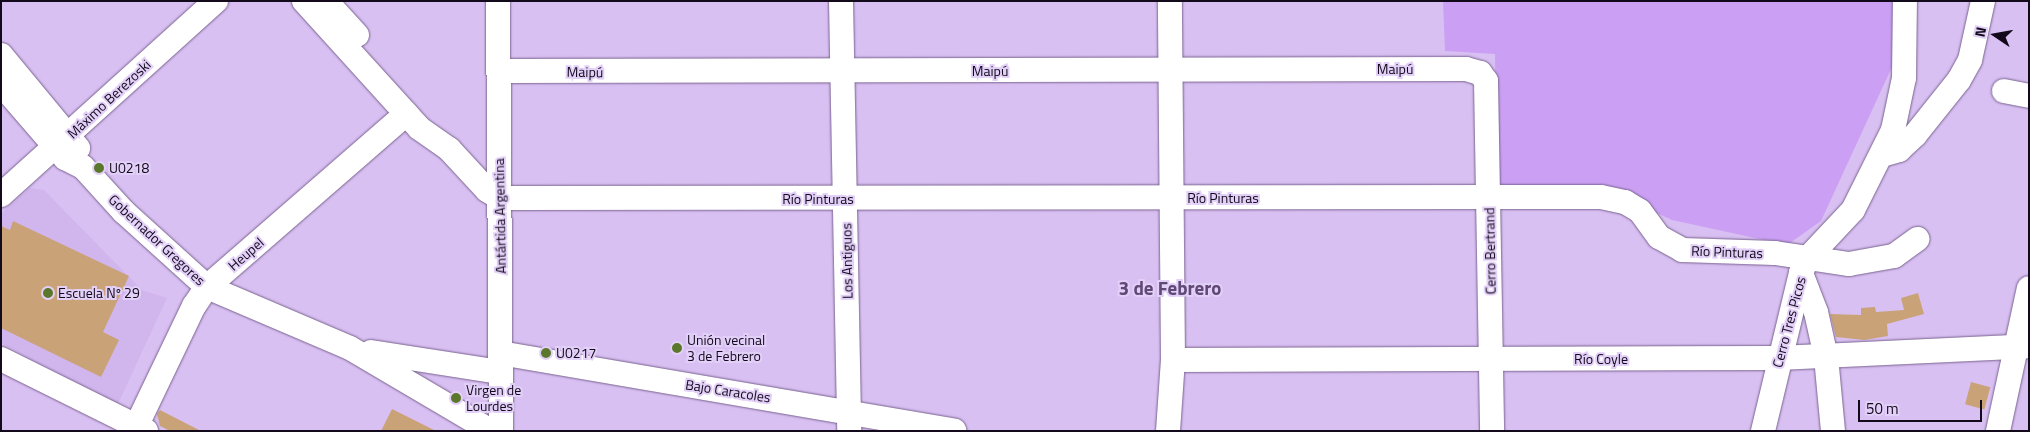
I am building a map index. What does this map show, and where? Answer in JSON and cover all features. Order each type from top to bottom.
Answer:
[{"type":"street","name":"Máximo Berezoski","points":[[1,195],[63,142],[216,1]]},
{"type":"street","points":[[304,1],[406,114],[448,149],[487,190],[500,198]]},
{"type":"street","points":[[326,1],[435,122],[448,149]]},
{"type":"street","name":"Antártida Argentina","points":[[498,1],[500,71],[501,431]]},
{"type":"street","name":"Los Antiguos","points":[[841,1],[849,421]]},
{"type":"street","points":[[1168,431],[1173,360],[1170,1]]},
{"type":"street","name":"Cerro Tres Picos","points":[[1763,431],[1779,358],[1804,266],[1853,210],[1882,155],[1901,98],[1905,1]]},
{"type":"street","points":[[1882,155],[1899,150],[1915,135],[1959,80],[1970,60],[1983,1]]},
{"type":"street","points":[[1,55],[63,142]]},
{"type":"street","name":"Maipú","points":[[500,71],[1466,69],[1480,73]]},
{"type":"street","name":"Cerro Bertrand","points":[[1480,73],[1486,81],[1492,431]]},
{"type":"street","points":[[1,84],[63,142]]},
{"type":"street","points":[[2004,91],[2029,96]]},
{"type":"street","name":"Heupel","points":[[138,429],[194,306],[207,288],[406,114]]},
{"type":"street","name":"Gobernador Gregores","points":[[63,142],[65,158],[83,167],[124,212],[207,288],[350,348],[491,431]]},
{"type":"street","name":"Río Pinturas","points":[[500,198],[1601,197],[1625,202],[1640,211],[1659,237],[1682,250],[1775,253],[1804,266],[1849,264],[1894,256],[1917,239]]},
{"type":"street","points":[[1804,266],[1826,356],[1833,431]]},
{"type":"street","points":[[1998,431],[2022,346],[2029,288]]},
{"type":"street","name":"Río Coyle","points":[[1173,360],[1779,358],[2022,346]]},
{"type":"street","name":"Gobernador Gregores","points":[[350,348],[500,362]]},
{"type":"street","points":[[1,359],[138,429]]},
{"type":"street","name":"Bajo Caracoles","points":[[500,362],[849,421],[954,431]]},
{"type":"shaded area","points":[[1443,1],[1895,1],[1892,67],[1821,221],[1787,245],[1672,220],[1615,194],[1496,185],[1495,54],[1445,51]]},
{"type":"shaded area","points":[[30,188],[44,190],[142,290],[167,298],[117,406],[1,343],[1,214]]},
{"type":"building","points":[[13,221],[129,276],[103,332],[119,340],[101,377],[1,328],[1,226],[10,230]]},
{"type":"building","points":[[1918,293],[1924,314],[1887,324],[1888,336],[1864,340],[1836,337],[1830,314],[1861,315],[1861,308],[1875,307],[1876,312],[1904,310],[1901,298]]},
{"type":"building","points":[[1971,382],[1990,387],[1984,409],[1965,404]]},
{"type":"building","points":[[392,409],[436,431],[381,431]]},
{"type":"building","points":[[160,410],[201,431],[170,431],[160,426],[157,414]]},
{"type":"place","name":"U0218","points":[[99,168]]},
{"type":"place","name":"Escuela Nº 29","points":[[48,293]]},
{"type":"place","name":"Unión vecinal 3 de Febrero","points":[[677,348]]},
{"type":"place","name":"U0217","points":[[546,353]]},
{"type":"place","name":"Virgen de Lourdes","points":[[456,398]]},
{"type":"district","name":"3 de Febrero","points":[[1170,288]]}]
